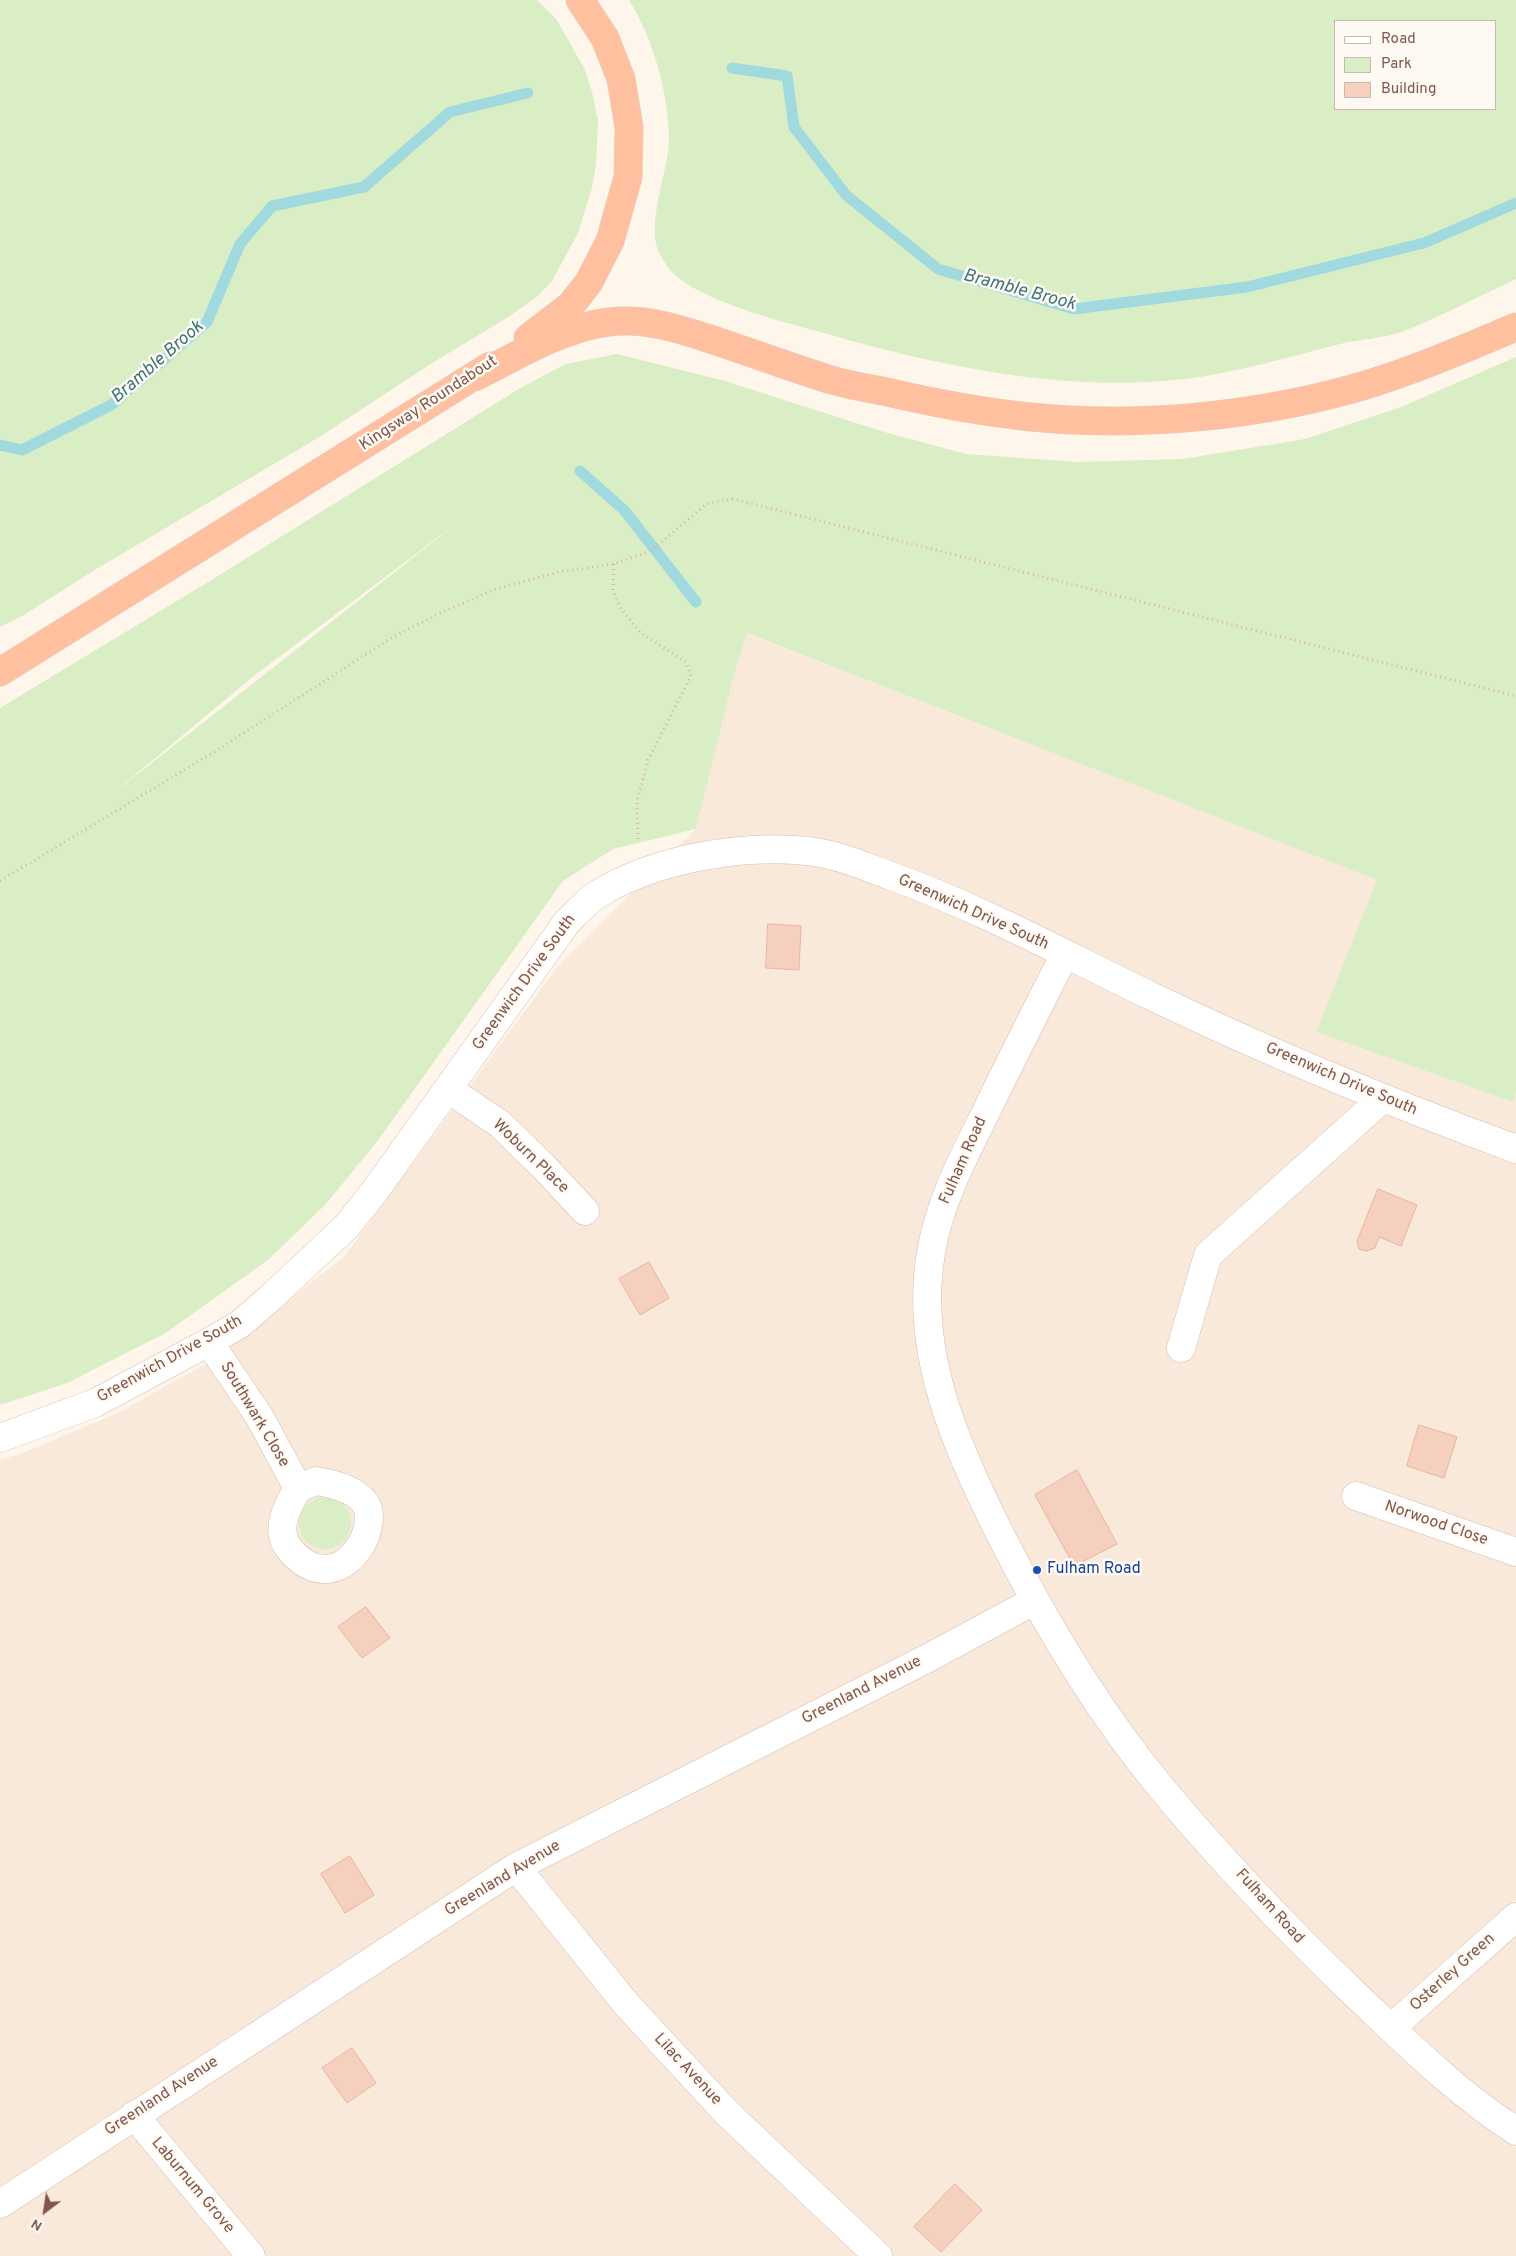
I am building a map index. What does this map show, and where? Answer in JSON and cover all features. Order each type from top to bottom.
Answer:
[{"type":"highway","name":"Kingsway Roundabout","points":[[6,665],[474,378],[571,305],[589,282],[610,241],[628,177],[629,127],[621,80],[605,38],[580,0]]},
{"type":"highway","points":[[474,378],[553,338],[582,327],[612,321],[646,322],[676,328],[832,380],[932,402],[1030,417],[1109,423],[1241,412],[1309,399],[1369,384],[1442,358],[1516,327]]},
{"type":"street","name":"Greenwich Drive South","points":[[0,1438],[95,1403],[240,1324],[269,1300],[347,1226],[448,1089],[567,922],[597,895],[639,874],[693,858],[740,851],[808,851],[844,858],[929,889],[1224,1031],[1382,1099],[1516,1150]]},
{"type":"street","name":"Fulham Road","points":[[1065,954],[956,1171],[940,1217],[931,1254],[928,1321],[938,1381],[967,1468],[1034,1601],[1074,1666],[1162,1789],[1301,1942],[1391,2028],[1485,2112],[1516,2131]]},
{"type":"street","name":"Woburn Place","points":[[448,1089],[500,1124],[585,1211]]},
{"type":"street","points":[[1181,1348],[1208,1255],[1382,1099]]},
{"type":"street","name":"Southwark Close","points":[[209,1342],[259,1416],[298,1488]]},
{"type":"street","name":"Norwood Close","points":[[1356,1496],[1516,1552]]},
{"type":"street","name":"Greenland Avenue","points":[[0,2204],[516,1867],[928,1658],[1034,1601]]},
{"type":"street","name":"Lilac Avenue","points":[[516,1867],[627,2005],[680,2063],[727,2113],[878,2256]]},
{"type":"street","name":"Osterley Green","points":[[1391,2028],[1516,1916]]},
{"type":"street","name":"Laburnum Grove","points":[[134,2115],[251,2256]]},
{"type":"path","points":[[0,882],[214,752],[393,637],[438,614],[496,589],[560,572],[614,564],[651,550],[706,504],[733,499],[1516,696]]},
{"type":"path","points":[[614,564],[614,590],[620,608],[640,633],[686,662],[691,676],[655,745],[642,779],[637,801],[639,874]]},
{"type":"shaded area","points":[[746,633],[1378,880],[1316,1032],[1513,1102],[1516,1092],[1516,2256],[0,2256],[0,1460],[23,1453],[118,1413],[207,1363],[344,1257],[558,966],[696,829]]},
{"type":"green space","points":[[0,0],[537,0],[557,20],[585,70],[598,121],[596,165],[592,188],[578,233],[552,281],[538,296],[510,316],[429,365],[321,436],[93,571],[24,615],[0,627]]},
{"type":"green space","points":[[629,0],[1516,0],[1516,279],[1396,334],[1344,343],[1229,372],[1164,381],[1119,383],[1031,378],[943,363],[779,321],[719,300],[685,283],[673,273],[660,254],[656,243],[655,229],[656,214],[668,152],[668,121],[658,67],[646,33]]},
{"type":"green space","points":[[617,354],[725,381],[884,432],[966,454],[1077,462],[1183,459],[1305,439],[1401,407],[1516,357],[1516,1092],[1513,1102],[1316,1032],[1377,880],[747,633],[734,675],[696,829],[613,849],[563,881],[379,1139],[326,1204],[268,1260],[164,1334],[67,1383],[0,1405],[0,708],[213,579],[522,387],[566,364]],"holes":[[[461,520],[111,795],[255,675]]]},
{"type":"green space","points":[[325,1497],[339,1501],[347,1509],[351,1523],[347,1537],[339,1545],[325,1549],[311,1545],[303,1537],[299,1523],[303,1509],[311,1501]]},
{"type":"building","points":[[768,924],[801,926],[799,970],[766,968]]},
{"type":"building","points":[[1378,1189],[1417,1205],[1401,1246],[1379,1237],[1375,1248],[1366,1251],[1359,1249],[1357,1242]]},
{"type":"building","points":[[649,1262],[669,1298],[640,1315],[619,1279]]},
{"type":"building","points":[[1419,1425],[1457,1437],[1444,1478],[1407,1466]]},
{"type":"building","points":[[1077,1470],[1117,1544],[1074,1566],[1035,1495]]},
{"type":"building","points":[[366,1607],[390,1638],[362,1658],[338,1627]]},
{"type":"building","points":[[350,1856],[374,1895],[345,1913],[321,1874]]},
{"type":"building","points":[[352,2048],[376,2083],[347,2103],[322,2068]]},
{"type":"building","points":[[955,2184],[982,2210],[941,2252],[914,2227]]},
{"type":"waterway","name":"Bramble Brook","points":[[732,68],[787,76],[794,127],[846,195],[938,269],[1074,309],[1247,287],[1424,243],[1516,203]]},
{"type":"waterway","name":"Bramble Brook","points":[[0,445],[22,450],[111,405],[207,322],[240,244],[272,206],[364,187],[450,112],[528,93]]},
{"type":"waterway","points":[[580,471],[624,510],[696,602]]},
{"type":"place","name":"Fulham Road","points":[[1037,1570]]}]
